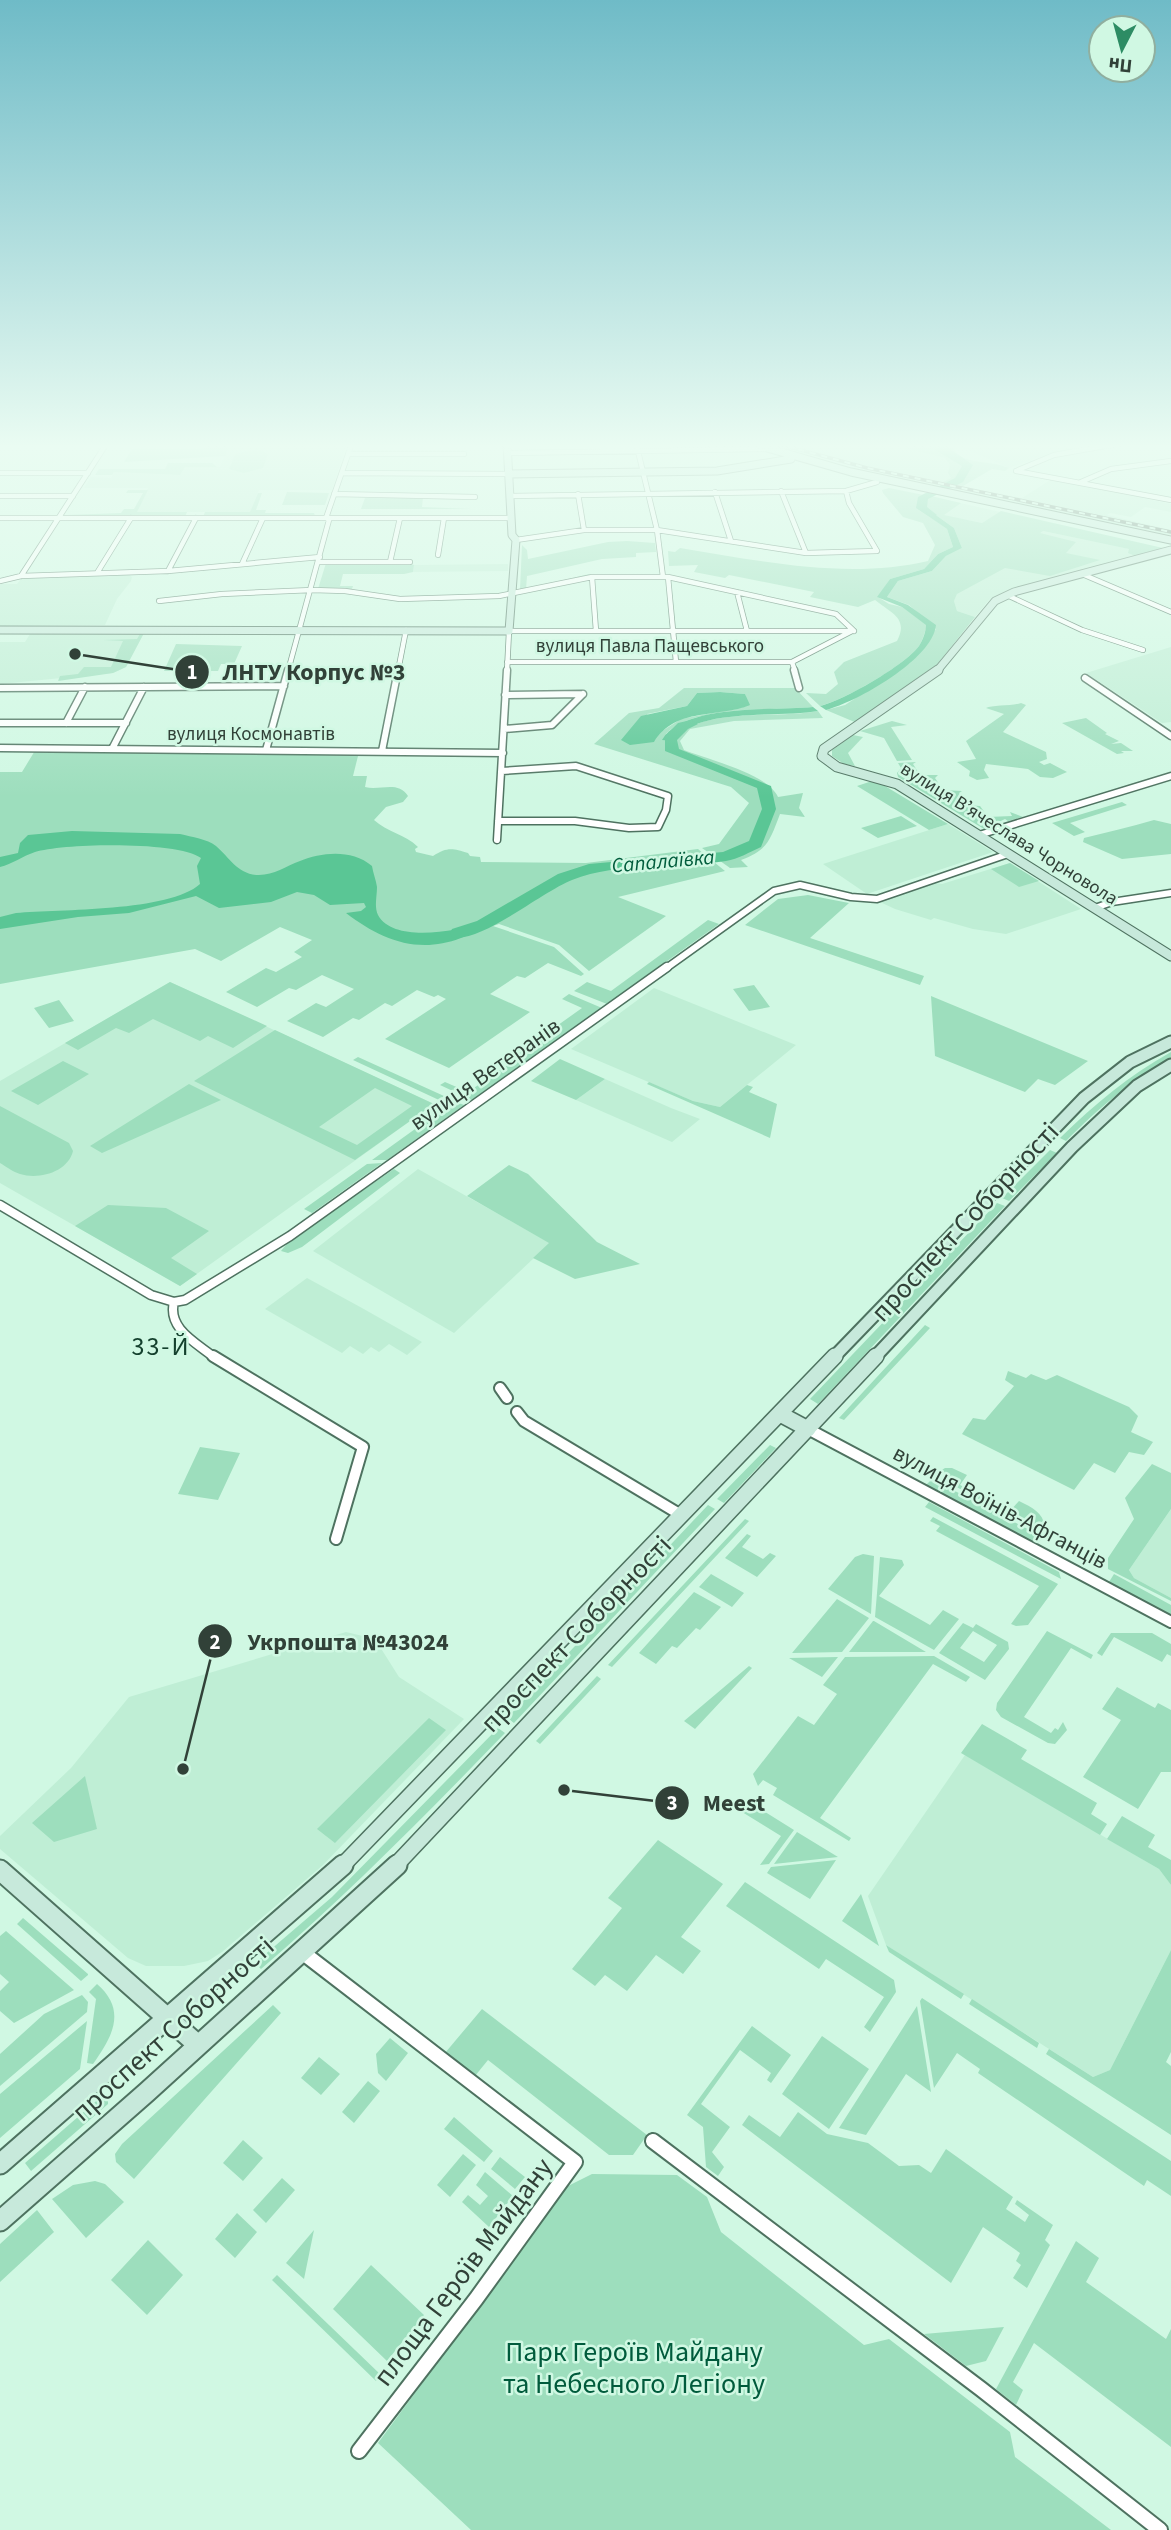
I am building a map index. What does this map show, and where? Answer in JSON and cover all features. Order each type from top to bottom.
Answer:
[{"type":"street","points":[[21,576],[31,561]]},
{"type":"street","points":[[97,573],[104,561]]},
{"type":"street","points":[[168,571],[173,561]]},
{"type":"street","points":[[0,581],[21,576],[168,571],[298,561]]},
{"type":"street","points":[[265,750],[319,561]]},
{"type":"street","points":[[357,561],[410,562]]},
{"type":"street","points":[[497,840],[515,561]]},
{"type":"street","points":[[662,561],[676,662]]},
{"type":"street","name":"вулиця Вʼячеслава Чорновола","points":[[1126,561],[1007,595],[995,601],[936,672],[824,750],[822,756],[837,767],[897,784],[1171,956]]},
{"type":"street","points":[[1082,574],[1171,612]]},
{"type":"street","points":[[592,577],[596,631]]},
{"type":"street","points":[[159,601],[312,590],[345,591],[400,599],[513,594],[592,577],[665,577],[836,614],[854,631]]},
{"type":"street","points":[[737,592],[747,631]]},
{"type":"street","points":[[1007,595],[1082,630],[1143,650]]},
{"type":"street","points":[[0,629],[854,631]]},
{"type":"street","points":[[382,751],[406,630]]},
{"type":"street","points":[[799,688],[792,662],[854,631]]},
{"type":"street","name":"вулиця Павла Пащевського","points":[[507,662],[792,662]]},
{"type":"street","points":[[1086,678],[1171,736]]},
{"type":"street","points":[[0,688],[284,686]]},
{"type":"street","points":[[66,723],[85,687]]},
{"type":"street","points":[[112,749],[144,687]]},
{"type":"street","points":[[504,729],[552,726],[583,694],[506,695]]},
{"type":"street","points":[[0,723],[126,723]]},
{"type":"street","name":"вулиця Космонавтів","points":[[0,748],[503,753]]},
{"type":"street","points":[[498,821],[575,821],[629,828],[658,827],[666,810],[668,796],[576,766],[502,771]]},
{"type":"street","points":[[979,835],[1171,776]]},
{"type":"street","name":"вулиця Ветеранів","points":[[174,1302],[185,1300],[290,1236],[774,891],[787,886],[808,886],[860,900],[877,899],[1008,854]]},
{"type":"street","points":[[1095,908],[1112,902],[1171,893]]},
{"type":"street","name":"проспект Соборності","points":[[0,2164],[340,1868],[1084,1098],[1116,1072],[1171,1042]]},
{"type":"street","name":"проспект Соборності","points":[[0,2221],[414,1849],[1072,1147],[1137,1086],[1171,1065]]},
{"type":"street","points":[[1048,1136],[1072,1147]]},
{"type":"street","points":[[0,1205],[150,1295],[174,1302],[172,1310],[176,1326],[219,1362],[363,1447],[336,1539]]},
{"type":"street","points":[[500,1388],[507,1398]]},
{"type":"street","points":[[517,1412],[524,1421],[681,1515]]},
{"type":"street","points":[[780,1414],[808,1429]]},
{"type":"street","name":"вулиця Воїнів-Афганців","points":[[808,1429],[1171,1622]]},
{"type":"street","points":[[0,1870],[198,2045]]},
{"type":"street","name":"площа Героїв Майдану","points":[[301,1952],[575,2162],[476,2299],[359,2451]]},
{"type":"street","points":[[653,2141],[970,2380],[1160,2530]]},
{"type":"shaded area","points":[[931,561],[941,561],[932,571],[898,581],[887,597],[908,605],[936,625],[932,638],[922,652],[874,689],[826,710],[820,706],[843,697],[888,672],[919,646],[926,625],[902,607],[877,597],[890,579],[924,569]]},
{"type":"shaded area","points":[[990,561],[1118,561],[1008,590],[989,600],[975,617],[957,611],[954,601],[957,594]]},
{"type":"shaded area","points":[[508,564],[508,571],[413,572],[414,565]]},
{"type":"shaded area","points":[[128,574],[132,577],[131,581],[117,599],[105,625],[0,626],[0,584],[17,584],[21,579]]},
{"type":"shaded area","points":[[144,633],[126,667],[113,673],[0,684],[0,642],[25,642],[30,634]]},
{"type":"shaded area","points":[[1171,647],[1171,722],[1162,723],[1086,673]]},
{"type":"shaded area","points":[[697,693],[745,694],[750,705],[685,718],[663,731],[654,742],[630,745],[621,740],[641,716],[687,706]]},
{"type":"shaded area","points":[[813,707],[818,711],[719,718],[684,730],[674,741],[662,740],[673,728],[709,714]]},
{"type":"shaded area","points":[[948,824],[993,852],[867,894],[823,864]]},
{"type":"shaded area","points":[[72,831],[180,834],[194,837],[216,846],[245,872],[259,875],[327,854],[355,857],[372,866],[377,887],[377,912],[386,924],[411,932],[427,933],[483,924],[486,928],[445,943],[429,945],[400,942],[372,930],[346,913],[361,911],[366,907],[364,903],[330,905],[314,895],[297,892],[271,902],[219,908],[196,896],[129,913],[78,917],[0,929],[0,917],[16,913],[140,904],[185,893],[200,884],[197,866],[201,858],[189,852],[147,846],[94,845],[49,849],[0,867],[0,857],[18,853],[20,843],[28,835]]},
{"type":"shaded area","points":[[1010,863],[1081,909],[1006,934],[973,929],[934,918],[931,920],[880,902],[934,883],[942,884]]},
{"type":"shaded area","points":[[170,982],[434,1104],[180,1286],[0,1183],[0,1081]]},
{"type":"shaded area","points":[[654,988],[796,1045],[720,1107],[693,1101],[571,1049]]},
{"type":"shaded area","points":[[605,1079],[700,1119],[672,1142],[576,1100]]},
{"type":"shaded area","points":[[418,1169],[550,1243],[454,1333],[313,1251]]},
{"type":"shaded area","points":[[307,1278],[422,1342],[407,1355],[389,1344],[379,1352],[371,1347],[363,1354],[350,1346],[342,1353],[265,1309]]},
{"type":"shaded area","points":[[1171,1509],[1171,1598],[1134,1578],[1129,1570]]},
{"type":"shaded area","points":[[346,1632],[375,1639],[399,1677],[464,1719],[323,1865],[208,1961],[184,1966],[146,1966],[128,1958],[0,1849],[0,1836],[71,1768],[129,1697]]},
{"type":"shaded area","points":[[965,1755],[1159,1869],[1171,1885],[1171,1950],[1110,2070],[1093,2077],[886,1945],[868,1896]]},
{"type":"green space","points":[[521,561],[593,561],[527,576],[526,589],[520,590]]},
{"type":"green space","points":[[669,561],[761,561],[835,569],[931,561],[924,569],[890,579],[878,597],[889,604],[902,607],[927,625],[919,646],[901,663],[858,690],[820,706],[806,693],[826,694],[838,684],[834,672],[844,662],[897,641],[900,621],[892,613],[875,600],[858,607],[810,597],[814,592],[729,575],[725,578],[694,572],[698,565],[669,566]]},
{"type":"green space","points":[[941,561],[1097,561],[1050,576],[1005,568],[957,594],[954,601],[957,611],[975,617],[931,672],[857,723],[826,710],[845,705],[910,663],[936,629],[909,605],[887,597],[898,581],[932,571]]},
{"type":"green space","points":[[326,563],[414,565],[413,572],[404,574],[343,574],[340,586],[353,586],[352,589],[318,589]]},
{"type":"green space","points":[[589,574],[592,576],[530,588]]},
{"type":"green space","points":[[99,633],[144,633],[126,667],[113,673],[58,681],[60,676],[78,674],[84,667],[111,667],[123,641],[103,640],[137,639],[140,634]]},
{"type":"green space","points":[[176,644],[242,646],[234,664],[221,664],[218,671],[164,671]]},
{"type":"green space","points":[[684,688],[795,688],[813,707],[715,713],[679,724],[666,734],[677,736],[690,727],[725,717],[818,711],[823,718],[734,721],[690,729],[680,741],[684,750],[750,774],[772,789],[778,797],[803,793],[799,808],[805,817],[780,814],[763,848],[741,860],[748,867],[730,868],[702,848],[719,844],[749,803],[731,787],[594,744],[629,713],[659,708]],"holes":[[[697,693],[745,694],[748,706],[681,719],[659,733],[647,714],[687,706]]]},
{"type":"green space","points":[[1021,703],[1026,705],[1003,732],[1046,752],[1047,759],[1039,762],[1044,765],[1050,763],[1067,772],[1053,778],[1040,777],[1028,769],[986,764],[984,770],[989,778],[977,780],[969,776],[970,771],[957,762],[976,759],[966,741],[1004,714],[986,708]]},
{"type":"green space","points":[[1086,718],[1107,733],[1105,734],[1119,741],[1111,744],[1121,743],[1133,751],[1121,751],[1124,753],[1117,754],[1062,723]]},
{"type":"green space","points":[[892,721],[907,725],[891,727],[912,760],[897,761],[884,738],[860,731]]},
{"type":"green space","points":[[853,735],[863,737],[848,753],[855,766],[844,764],[832,756],[832,750]]},
{"type":"green space","points":[[36,749],[359,752],[353,776],[367,776],[365,787],[399,788],[408,796],[403,802],[386,807],[374,820],[413,843],[418,847],[416,852],[433,856],[454,849],[480,857],[481,862],[586,863],[698,849],[725,871],[618,897],[666,916],[589,971],[559,945],[499,924],[493,926],[554,947],[584,974],[581,976],[548,963],[525,978],[517,976],[490,994],[530,1012],[449,1068],[385,1039],[446,999],[438,995],[434,997],[417,990],[392,1006],[385,1003],[359,1020],[353,1018],[323,1037],[287,1021],[316,1003],[326,1007],[354,989],[322,975],[296,990],[289,988],[257,1007],[226,992],[266,968],[276,972],[302,957],[294,952],[312,940],[280,927],[221,961],[195,949],[0,984],[0,772],[22,772]]},
{"type":"green space","points":[[916,762],[913,764],[920,775],[938,775],[935,778],[943,790],[962,791],[959,793],[966,805],[980,806],[988,817],[1012,816],[1010,812],[1023,817],[1008,821],[1005,819],[984,829],[898,777],[897,773],[901,768],[898,763]]},
{"type":"green space","points":[[875,780],[948,824],[929,830],[857,786]]},
{"type":"green space","points":[[1122,802],[1127,805],[1070,823],[1085,832],[1074,836],[1052,823]]},
{"type":"green space","points":[[901,816],[917,826],[878,838],[861,828]]},
{"type":"green space","points":[[1154,820],[1171,824],[1171,854],[1122,859],[1083,842],[1084,838]]},
{"type":"green space","points":[[1010,863],[1039,881],[1019,887],[991,869]]},
{"type":"green space","points":[[808,895],[849,903],[810,938],[924,976],[920,985],[745,925],[778,899]]},
{"type":"green space","points":[[708,920],[719,924],[607,1004],[574,991],[587,982],[611,991]]},
{"type":"green space","points":[[170,982],[267,1026],[233,1048],[208,1036],[200,1041],[153,1019],[129,1033],[116,1028],[78,1050],[65,1043]]},
{"type":"green space","points":[[754,985],[770,1007],[749,1011],[733,989]]},
{"type":"green space","points":[[569,994],[602,1008],[472,1100],[440,1085],[445,1082],[468,1092],[519,1057],[516,1055],[582,1008],[562,999]]},
{"type":"green space","points":[[931,996],[1088,1061],[1055,1085],[1038,1079],[1025,1092],[935,1056]]},
{"type":"green space","points":[[59,1000],[74,1021],[49,1028],[34,1008]]},
{"type":"green space","points":[[275,1030],[434,1104],[355,1160],[194,1081]],"holes":[[[375,1088],[412,1106],[357,1145],[319,1127]]]},
{"type":"green space","points":[[1171,1052],[1171,1059],[1115,1096],[1066,1141],[1060,1138],[1112,1091]]},
{"type":"green space","points":[[358,1057],[444,1096],[439,1100],[353,1060]]},
{"type":"green space","points":[[560,1059],[605,1079],[576,1100],[531,1081]]},
{"type":"green space","points":[[63,1061],[89,1074],[38,1105],[11,1091]]},
{"type":"green space","points":[[649,1082],[693,1101],[720,1107],[747,1085],[753,1087],[749,1092],[777,1104],[770,1138],[647,1084]]},
{"type":"green space","points":[[189,1084],[221,1100],[102,1153],[90,1146]]},
{"type":"green space","points":[[454,1101],[464,1105],[387,1160],[372,1160]]},
{"type":"green space","points":[[0,1106],[69,1143],[73,1151],[70,1158],[52,1173],[36,1176],[17,1173],[0,1163]]},
{"type":"green space","points":[[1050,1150],[1057,1153],[1009,1201],[1002,1198]]},
{"type":"green space","points":[[382,1163],[312,1213],[304,1209],[367,1164]]},
{"type":"green space","points":[[509,1165],[528,1174],[597,1242],[640,1264],[575,1279],[533,1258],[549,1243],[467,1196]]},
{"type":"green space","points":[[394,1169],[400,1173],[302,1247],[288,1253],[281,1251],[290,1240]]},
{"type":"green space","points":[[997,1203],[1005,1206],[818,1404],[810,1399]]},
{"type":"green space","points":[[108,1205],[166,1208],[209,1231],[171,1258],[197,1274],[180,1286],[75,1226]]},
{"type":"green space","points":[[925,1325],[930,1328],[844,1420],[839,1418]]},
{"type":"green space","points":[[1008,1371],[1026,1378],[1031,1374],[1046,1380],[1057,1375],[1129,1407],[1138,1416],[1131,1432],[1153,1442],[1144,1455],[1129,1452],[1115,1473],[1094,1463],[1074,1490],[962,1434],[973,1418],[985,1420],[1014,1386],[1005,1380]]},
{"type":"green space","points":[[770,1445],[776,1448],[724,1503],[717,1499]]},
{"type":"green space","points":[[200,1447],[240,1453],[218,1500],[178,1494]]},
{"type":"green space","points":[[1152,1464],[1171,1473],[1171,1509],[1129,1570],[1134,1578],[1171,1598],[1171,1601],[1108,1569],[1108,1558],[1134,1519],[1125,1498]]},
{"type":"green space","points":[[945,1468],[952,1468],[967,1475],[960,1485],[1010,1511],[1019,1501],[1035,1510],[1044,1522],[1045,1534],[934,1475]]},
{"type":"green space","points":[[932,1479],[1043,1537],[1037,1544],[926,1485]]},
{"type":"green space","points":[[929,1502],[1059,1572],[1061,1579],[925,1507]]},
{"type":"green space","points":[[708,1505],[715,1509],[514,1723],[507,1718]]},
{"type":"green space","points":[[933,1517],[1058,1584],[1028,1625],[1011,1624],[1039,1586],[936,1531],[940,1526],[930,1521]]},
{"type":"green space","points":[[745,1519],[749,1521],[612,1667],[608,1665]]},
{"type":"green space","points":[[747,1534],[751,1536],[742,1547],[763,1559],[770,1553],[776,1556],[757,1577],[725,1558]]},
{"type":"green space","points":[[863,1554],[874,1556],[871,1614],[828,1589],[855,1557]]},
{"type":"green space","points":[[880,1557],[902,1560],[904,1565],[879,1596],[930,1625],[943,1610],[959,1619],[934,1650],[875,1617]]},
{"type":"green space","points":[[711,1574],[744,1593],[732,1607],[699,1587]]},
{"type":"green space","points":[[1114,1574],[1171,1605],[1171,1615],[1109,1582]]},
{"type":"green space","points":[[694,1592],[721,1607],[700,1630],[696,1628],[677,1648],[672,1646],[656,1664],[639,1653]]},
{"type":"green space","points":[[837,1599],[869,1618],[842,1652],[792,1653]]},
{"type":"green space","points":[[874,1621],[926,1652],[849,1652]]},
{"type":"green space","points":[[963,1623],[973,1628],[976,1624],[1008,1642],[1009,1649],[985,1680],[939,1653]],"holes":[[[973,1631],[997,1645],[984,1662],[960,1648]]]},
{"type":"green space","points":[[1047,1631],[1093,1655],[1091,1659],[1071,1648],[1024,1717],[1051,1733],[1055,1728],[1058,1730],[1063,1722],[1067,1730],[1055,1744],[1048,1743],[1001,1717],[996,1710],[997,1703]]},
{"type":"green space","points":[[1111,1633],[1152,1633],[1171,1644],[1171,1656],[1167,1654],[1162,1662],[1114,1637],[1102,1656],[1097,1653]]},
{"type":"green space","points":[[934,1656],[970,1677],[966,1682],[933,1664],[820,1818],[851,1838],[849,1841],[773,1795],[777,1788],[763,1780],[758,1786],[753,1774],[798,1716],[814,1725],[837,1694],[823,1685],[845,1657]]},
{"type":"green space","points":[[838,1657],[822,1677],[789,1658]]},
{"type":"green space","points":[[749,1666],[752,1668],[695,1729],[684,1721]]},
{"type":"green space","points":[[597,1676],[601,1679],[540,1744],[536,1741]]},
{"type":"green space","points":[[1117,1687],[1155,1708],[1158,1703],[1171,1710],[1171,1772],[1161,1772],[1138,1809],[1083,1777],[1121,1720],[1102,1709]]},
{"type":"green space","points":[[429,1718],[446,1730],[335,1843],[317,1829]]},
{"type":"green space","points":[[982,1724],[1027,1750],[1021,1759],[1097,1803],[1091,1814],[1107,1824],[1100,1835],[961,1753]]},
{"type":"green space","points":[[498,1728],[505,1733],[386,1854],[261,1969],[255,1963],[332,1897]]},
{"type":"green space","points":[[85,1776],[97,1829],[54,1842],[32,1823]]},
{"type":"green space","points":[[751,1803],[794,1830],[769,1864],[760,1865],[781,1836],[734,1807]]},
{"type":"green space","points":[[1122,1816],[1155,1835],[1148,1847],[1171,1860],[1171,1885],[1159,1869],[1107,1839]]},
{"type":"green space","points":[[797,1832],[838,1857],[774,1864]]},
{"type":"green space","points":[[658,1840],[723,1884],[681,1937],[701,1951],[683,1974],[656,1955],[627,1991],[605,1975],[595,1986],[572,1969],[622,1908],[608,1898]]},
{"type":"green space","points":[[836,1860],[810,1899],[767,1873],[771,1867]]},
{"type":"green space","points":[[745,1882],[894,1980],[896,1992],[870,2032],[864,2027],[884,1997],[826,1959],[819,1969],[726,1906]]},
{"type":"green space","points":[[861,1894],[879,1946],[842,1921]]},
{"type":"green space","points":[[23,1918],[88,1975],[81,1981],[17,1924]]},
{"type":"green space","points":[[6,1931],[74,1990],[14,2023],[0,2011],[0,1991],[9,1982],[0,1974],[0,1936]]},
{"type":"green space","points":[[886,1945],[964,1994],[961,1999],[889,1952]]},
{"type":"green space","points":[[1171,1950],[1171,2052],[1166,2062],[1171,2066],[1171,2135],[1046,2054],[1049,2049],[1093,2077],[1110,2070]]},
{"type":"green space","points":[[97,1984],[112,2004],[114,2023],[93,2064],[87,2063],[96,1999],[89,1992]]},
{"type":"green space","points":[[82,1995],[88,2002],[87,2012],[0,2086],[0,2054],[44,2014]]},
{"type":"green space","points":[[922,1998],[1171,2161],[1171,2196],[1147,2180],[1144,2186],[978,2073],[980,2069],[957,2053],[934,2088],[920,2001]]},
{"type":"green space","points":[[972,1999],[1039,2043],[1037,2048],[969,2004]]},
{"type":"green space","points":[[273,2005],[281,2013],[134,2179],[116,2162],[115,2154],[122,2144]]},
{"type":"green space","points":[[917,2006],[931,2092],[906,2074],[866,2135],[839,2128]]},
{"type":"green space","points":[[482,2009],[647,2135],[633,2155],[609,2155],[488,2060],[475,2076],[445,2053]]},
{"type":"green space","points":[[87,2021],[80,2069],[0,2138],[0,2094]]},
{"type":"green space","points":[[752,2026],[791,2055],[771,2083],[767,2080],[771,2073],[740,2050],[701,2104],[730,2127],[712,2152],[724,2167],[718,2176],[706,2167],[703,2127],[687,2115]]},
{"type":"green space","points":[[822,2036],[869,2069],[829,2129],[782,2094]]},
{"type":"green space","points":[[390,2038],[408,2053],[386,2081],[378,2073],[376,2054]]},
{"type":"green space","points":[[319,2057],[340,2074],[321,2095],[301,2078]]},
{"type":"green space","points":[[368,2081],[380,2091],[354,2123],[342,2112]]},
{"type":"green space","points":[[108,2095],[108,2104],[31,2171],[25,2163],[102,2096]]},
{"type":"green space","points":[[798,2112],[827,2134],[868,2143],[899,2166],[919,2165],[931,2173],[946,2149],[1013,2197],[1006,2209],[1025,2222],[1029,2215],[1015,2204],[1017,2200],[1053,2225],[1045,2240],[1050,2245],[1027,2288],[1013,2278],[1021,2265],[1016,2261],[1020,2253],[983,2227],[951,2283],[742,2125],[749,2115],[780,2137]]},
{"type":"green space","points":[[454,2117],[493,2151],[484,2162],[444,2129]]},
{"type":"green space","points":[[243,2140],[263,2158],[243,2181],[223,2163]]},
{"type":"green space","points":[[463,2154],[476,2165],[450,2197],[437,2185]]},
{"type":"green space","points":[[500,2157],[525,2177],[515,2189],[491,2169]]},
{"type":"green space","points":[[485,2172],[513,2196],[489,2227],[462,2202],[468,2195],[480,2205],[488,2196],[476,2185]]},
{"type":"green space","name":"Парк Героїв Майдану та Небесного Легіону","points":[[592,2174],[677,2175],[707,2197],[721,2232],[864,2345],[889,2339],[1010,2432],[1015,2457],[1111,2530],[471,2530],[378,2443],[568,2186]]},
{"type":"green space","points":[[282,2178],[295,2190],[266,2223],[253,2210]]},
{"type":"green space","points":[[95,2181],[105,2184],[124,2202],[86,2238],[52,2199],[73,2185]]},
{"type":"green space","points":[[37,2210],[54,2232],[0,2282],[0,2244]]},
{"type":"green space","points":[[237,2213],[257,2232],[235,2258],[215,2239]]},
{"type":"green space","points":[[314,2230],[304,2279],[286,2263]]},
{"type":"green space","points":[[148,2240],[183,2275],[147,2315],[111,2280]]},
{"type":"green space","points":[[1076,2241],[1099,2258],[1086,2282],[1166,2339],[1171,2329],[1171,2447],[1034,2343],[1013,2382],[1023,2390],[1016,2405],[996,2389]]},
{"type":"green space","points":[[371,2265],[424,2315],[387,2361],[333,2309]]},
{"type":"green space","points":[[277,2275],[381,2375],[376,2381],[272,2280]]},
{"type":"green space","points":[[1004,2327],[986,2361],[966,2366],[924,2334]]},
{"type":"waterway","name":"Сапалаївка","points":[[458,933],[483,924],[564,877],[595,867],[726,856],[756,844],[769,809],[764,786],[672,751],[670,739],[683,726],[691,724]]},
{"type":"place","name":"ЛНТУ Корпус №3","points":[[75,654]]},
{"type":"place","name":"Укрпошта №43024","points":[[183,1769]]},
{"type":"place","name":"Meest","points":[[564,1790]]},
{"type":"district","name":"33-Й","points":[[161,1346]]}]
